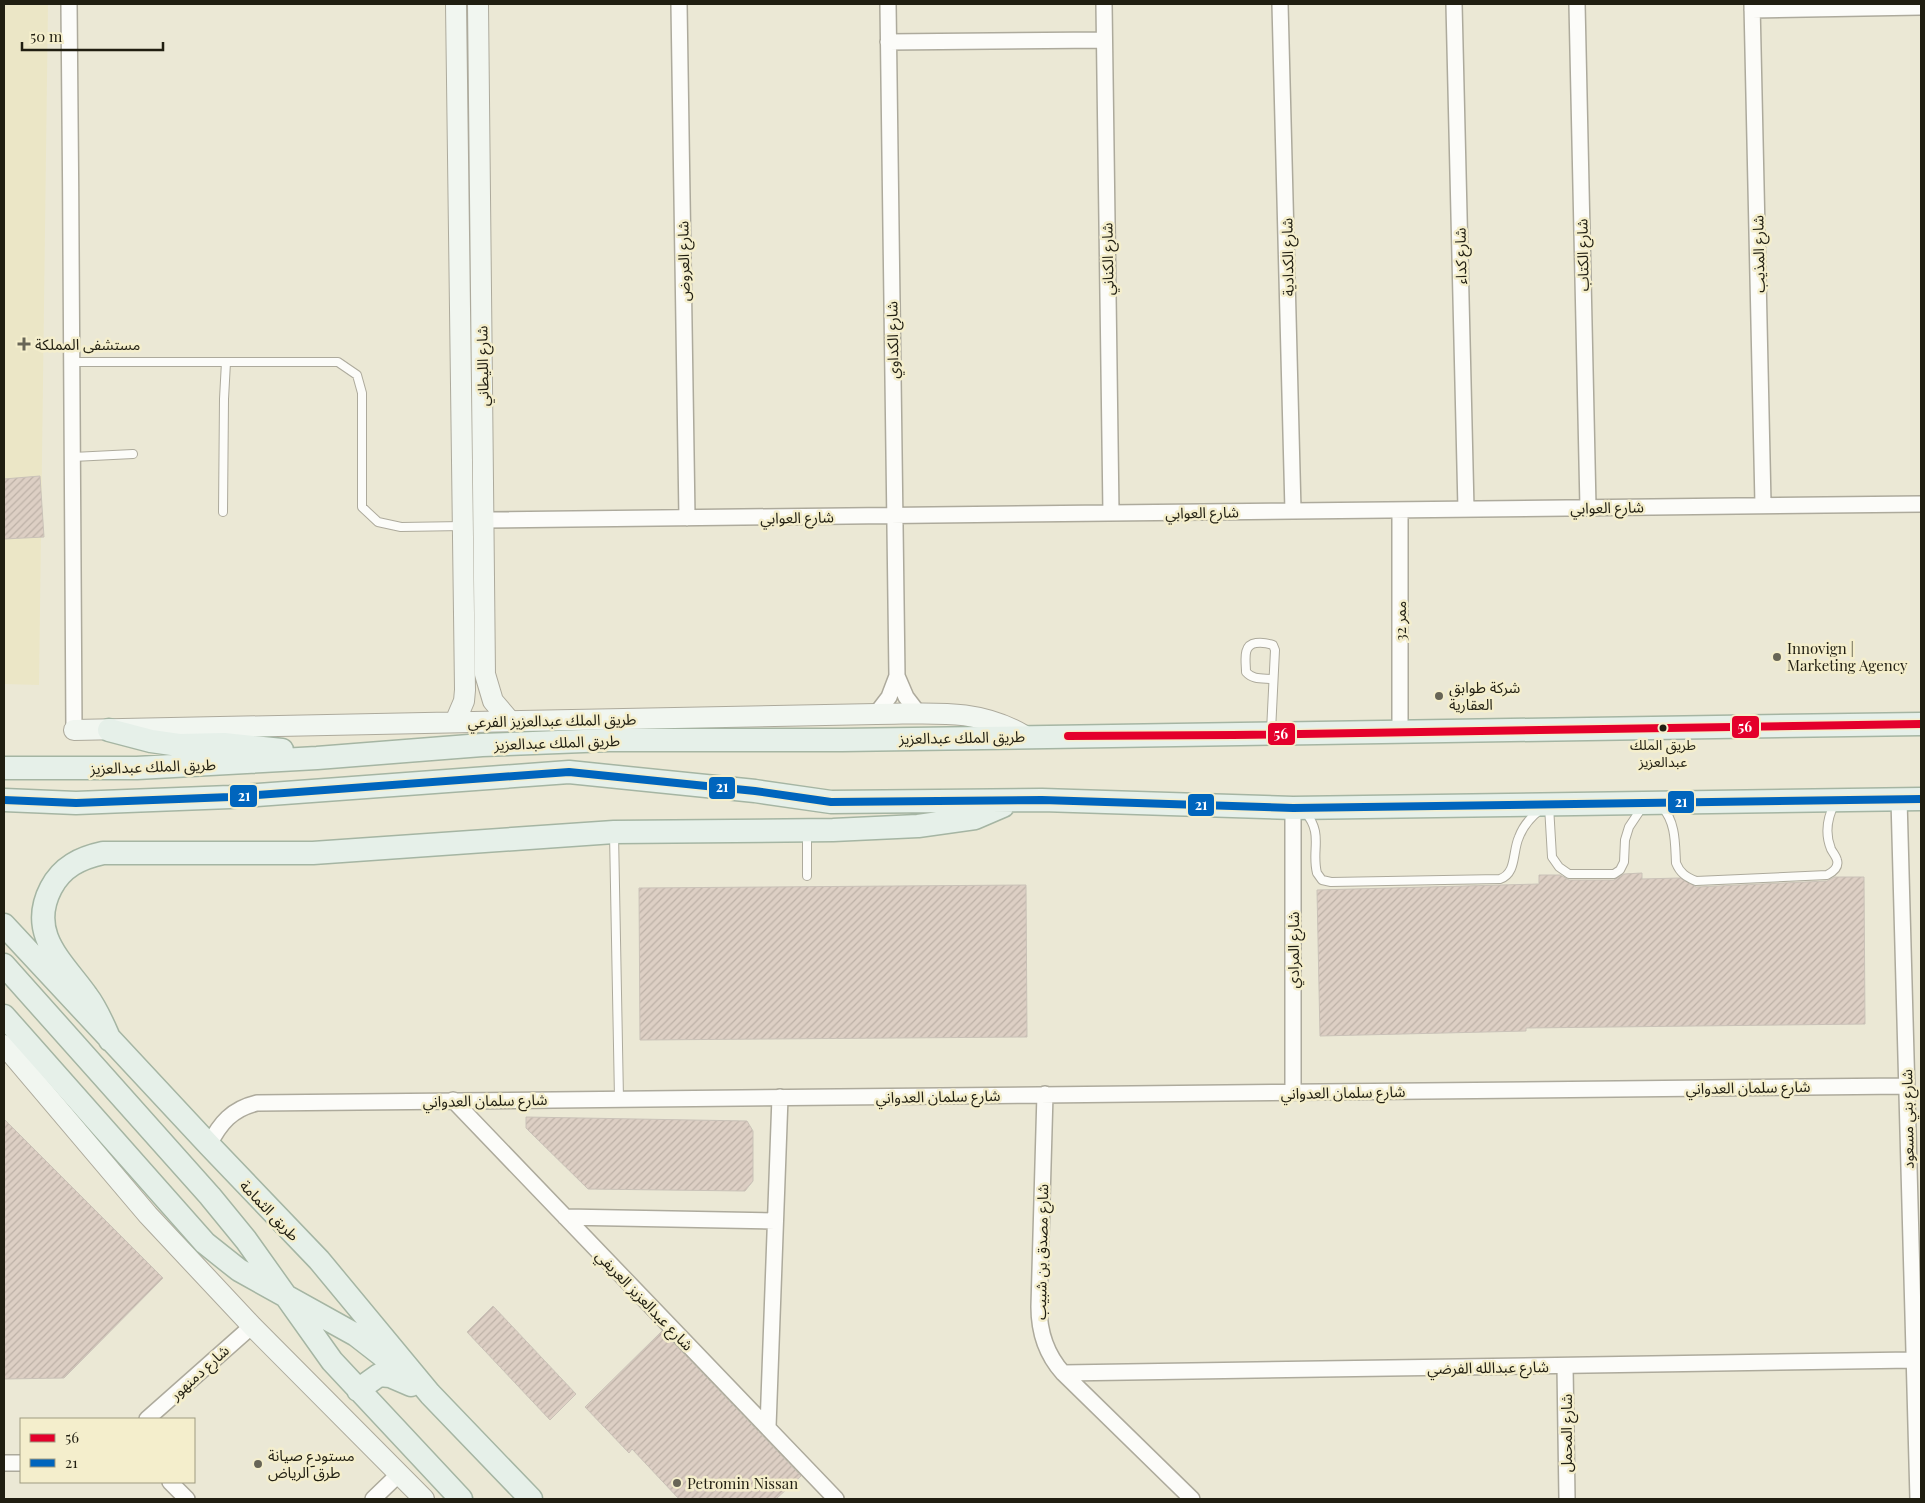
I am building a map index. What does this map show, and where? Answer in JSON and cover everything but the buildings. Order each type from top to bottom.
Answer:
[{"type":"main road","name":"طريق الملك عبدالعزيز","points":[[4,768],[137,768],[317,758],[482,745],[609,740],[842,740],[1921,724]]},
{"type":"main road","points":[[109,730],[179,745],[248,746],[287,751],[317,758]]},
{"type":"main road","name":"طريق الملك عبدالعزيز","points":[[4,800],[76,803],[230,797],[569,772],[756,791],[830,802],[1042,800],[1296,808],[1548,806],[1921,799]]},
{"type":"main road","points":[[110,1040],[98,1012],[53,951],[46,938],[43,924],[47,895],[54,882],[75,862],[88,856],[103,854],[313,853],[614,832],[807,830],[918,826],[975,818],[1013,801]]},
{"type":"main road","name":"طريق الثمامة","points":[[4,925],[110,1040],[319,1260],[430,1394],[531,1499]]},
{"type":"main road","points":[[4,965],[210,1196],[246,1240],[288,1297],[332,1362],[461,1499]]},
{"type":"main road","points":[[4,1016],[204,1243],[239,1270],[356,1335],[430,1394]]},
{"type":"main road","points":[[358,1390],[379,1375],[390,1376],[430,1394]]},
{"type":"street","points":[[68,4],[74,730]]},
{"type":"street","name":"شارع الليطاني","points":[[455,722],[464,701],[465,690],[456,4]]},
{"type":"street","name":"شارع الليطاني","points":[[478,4],[485,674],[493,701],[510,721]]},
{"type":"street","name":"شارع العروض","points":[[679,4],[687,518]]},
{"type":"street","name":"شارع الكداوي","points":[[876,714],[889,697],[897,676],[888,4]]},
{"type":"street","name":"شارع الكناني","points":[[1104,4],[1110,513]]},
{"type":"street","name":"شارع الكدادية","points":[[1280,4],[1293,511]]},
{"type":"street","name":"شارع كداء","points":[[1454,4],[1466,509]]},
{"type":"street","name":"شارع الكتاب","points":[[1577,4],[1588,507]]},
{"type":"street","points":[[1752,7],[1921,8]]},
{"type":"street","name":"شارع المذيب","points":[[1752,7],[1763,504]]},
{"type":"street","points":[[888,42],[1104,40]]},
{"type":"street","name":"شارع العوابي","points":[[484,520],[1763,504],[1921,504]]},
{"type":"street","name":"ممر 32","points":[[1400,510],[1400,732]]},
{"type":"street","name":"شارع الكداوي","points":[[897,676],[906,697],[919,714]]},
{"type":"street","name":"طريق الملك عبدالعزيز الفرعي","points":[[74,730],[876,714],[961,714],[978,716],[1011,727],[1025,736]]},
{"type":"street","name":"شارع بني مسعود","points":[[1898,799],[1918,1499]]},
{"type":"street","name":"شارع المرادي","points":[[1293,1092],[1296,808]]},
{"type":"street","points":[[4,1045],[148,1215],[252,1326],[424,1499]]},
{"type":"street","name":"شارع سلمان العدواني","points":[[209,1145],[225,1119],[235,1111],[257,1103],[1906,1086]]},
{"type":"street","name":"شارع مصدق بن شبيب","points":[[1045,1094],[1039,1319],[1045,1344],[1050,1355],[1063,1373],[1192,1499]]},
{"type":"street","points":[[768,1427],[780,1097]]},
{"type":"street","name":"شارع عبدالعزيز العريفي","points":[[453,1100],[836,1499]]},
{"type":"street","points":[[565,1217],[775,1221]]},
{"type":"street","name":"شارع دمنهور","points":[[148,1418],[252,1326]]},
{"type":"street","name":"شارع عبدالله الفرضي","points":[[1063,1373],[1913,1360]]},
{"type":"street","name":"شارع المحمل","points":[[1566,1366],[1567,1499]]},
{"type":"street","points":[[4,1463],[20,1463]]},
{"type":"street","points":[[373,1499],[400,1473]]},
{"type":"street","points":[[171,1483],[187,1499]]},
{"type":"lane","points":[[72,362],[338,362],[357,374],[362,393],[362,507],[378,522],[401,527],[463,526]]},
{"type":"lane","points":[[223,512],[226,362]]},
{"type":"lane","points":[[73,457],[134,454]]},
{"type":"lane","points":[[1271,733],[1275,650],[1273,645],[1267,642],[1253,643],[1248,646],[1246,650],[1246,672],[1255,678],[1273,679]]},
{"type":"lane","points":[[1548,806],[1552,857],[1559,867],[1569,874],[1614,874],[1620,870],[1624,862],[1625,840],[1629,827],[1651,803],[1664,809],[1673,826],[1678,868],[1688,878],[1696,881],[1827,875],[1832,872],[1837,864],[1827,830],[1828,820],[1837,801]]},
{"type":"lane","points":[[1296,808],[1311,820],[1315,827],[1317,873],[1322,880],[1331,882],[1500,880],[1510,872],[1518,838],[1523,828],[1530,819],[1548,806]]},
{"type":"lane","points":[[807,830],[807,876]]},
{"type":"lane","points":[[614,832],[619,1099]]},
{"type":"shaded area","name":"مستشفى المملكة","points":[[4,4],[48,4],[39,685],[4,684]]},
{"type":"transit line","name":"56","points":[[1068,736],[1921,724]]},
{"type":"transit line","name":"21","points":[[4,800],[76,803],[230,797],[569,772],[755,791],[831,802],[1042,800],[1293,808],[1921,799]]},
{"type":"place","name":"مستشفى المملكة","points":[[24,344]]},
{"type":"place","name":"Innovign | Marketing Agency","points":[[1777,657]]},
{"type":"place","name":"شركة طوابق العقارية","points":[[1439,696]]},
{"type":"place","name":"طريق الملك عبدالعزيز","points":[[1663,728]]},
{"type":"place","name":"مستودع صيانة طرق الرياض","points":[[258,1464]]},
{"type":"place","name":"Petromin Nissan","points":[[677,1483]]}]
